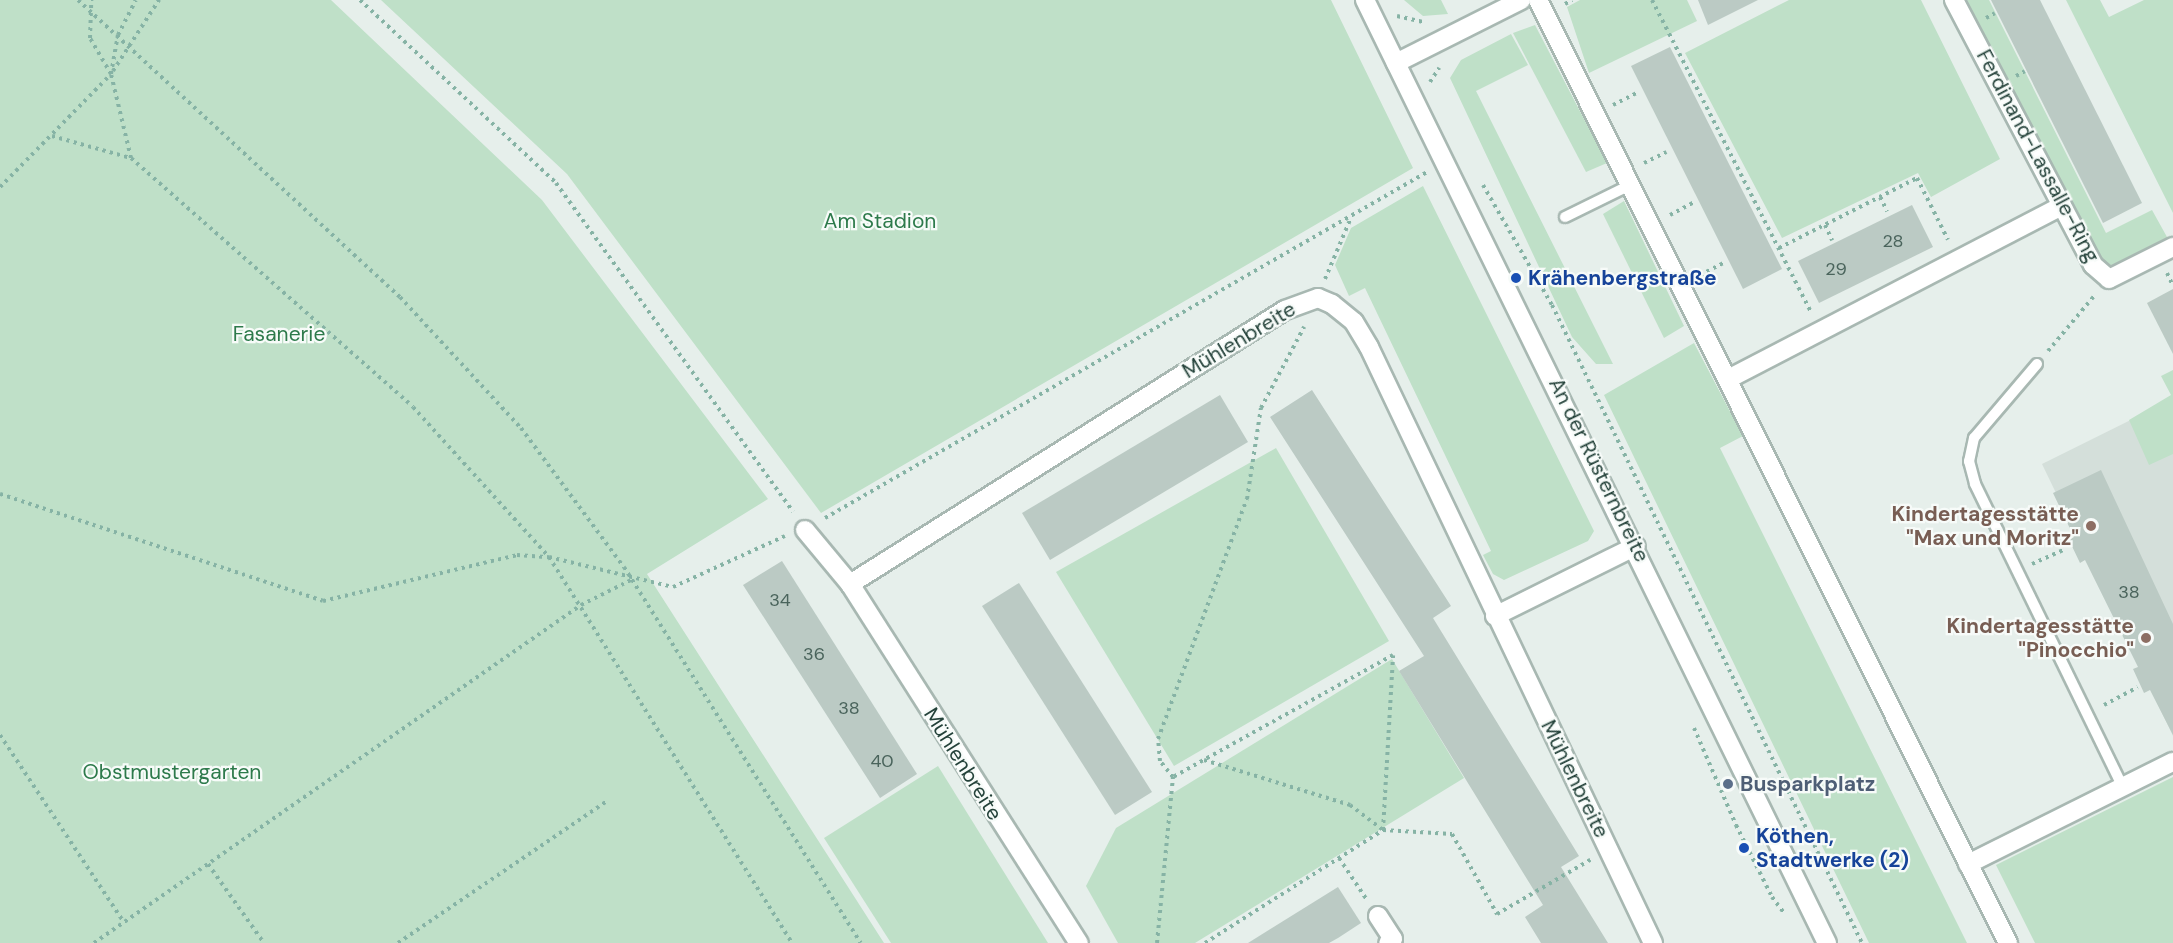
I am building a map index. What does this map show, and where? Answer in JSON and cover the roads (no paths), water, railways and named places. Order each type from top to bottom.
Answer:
[{"type":"street","name":"An der Rüsternbreite","points":[[1365,0],[1636,546],[1827,943]]},
{"type":"street","points":[[1396,63],[1521,0]]},
{"type":"street","points":[[1538,0],[1632,184],[2008,943]]},
{"type":"street","name":"Ferdinand-Lassalle-Ring","points":[[1954,0],[2093,264],[2109,279],[2173,247]]},
{"type":"street","points":[[1728,379],[2062,206]]},
{"type":"street","name":"Mühlenbreite","points":[[850,584],[1285,310],[1318,298],[1342,309],[1369,347],[1495,616],[1653,943]]},
{"type":"street","name":"Mühlenbreite","points":[[805,530],[850,584],[1079,943]]},
{"type":"street","points":[[1495,616],[1636,546]]},
{"type":"street","points":[[1968,864],[2173,762]]},
{"type":"street","points":[[1378,916],[1394,939],[1388,943]]},
{"type":"lane","points":[[1565,217],[1632,184]]},
{"type":"lane","points":[[2037,364],[1974,438],[1969,461],[2017,570],[2122,786]]},
{"type":"place","name":"Krähenbergstraße","points":[[1516,278]]},
{"type":"place","name":"Kindertagesstätte \"Max und Moritz\"","points":[[2091,526]]},
{"type":"place","name":"Kindertagesstätte \"Pinocchio\"","points":[[2146,638]]},
{"type":"place","name":"Busparkplatz","points":[[1728,784]]},
{"type":"place","name":"Köthen, Stadtwerke (2)","points":[[1744,848]]},
{"type":"park label","name":"Am Stadion","points":[[880,221]]},
{"type":"park label","name":"Fasanerie","points":[[279,334]]},
{"type":"park label","name":"Obstmustergarten","points":[[172,772]]}]
